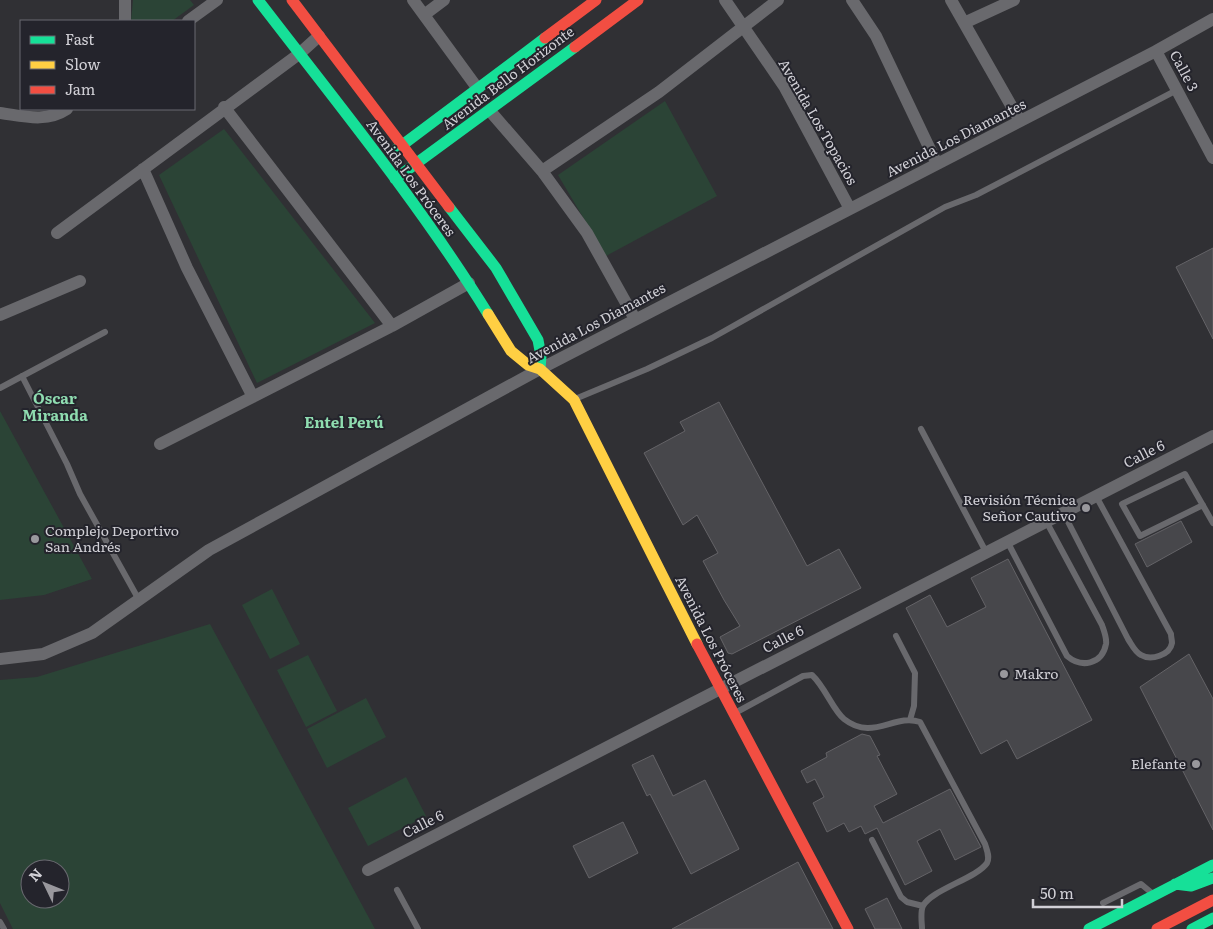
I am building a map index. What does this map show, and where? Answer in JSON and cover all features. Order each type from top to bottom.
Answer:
[{"type":"main road","name":"Avenida Los Próceres","points":[[258,0],[395,179],[469,283],[511,351],[528,364],[540,369],[574,400],[720,689],[848,929]]},
{"type":"main road","name":"Avenida Los Próceres","points":[[292,0],[496,268],[538,340],[541,356],[540,369]]},
{"type":"main road","name":"Avenida Bello Horizonte","points":[[381,160],[596,0]]},
{"type":"main road","name":"Avenida Bello Horizonte","points":[[395,179],[490,111],[638,0]]},
{"type":"main road","points":[[1089,929],[1213,864]]},
{"type":"main road","points":[[1175,884],[1191,886],[1213,878]]},
{"type":"main road","points":[[1157,929],[1213,900]]},
{"type":"main road","points":[[1192,929],[1213,918]]},
{"type":"street","points":[[125,20],[126,0]]},
{"type":"street","points":[[189,20],[217,0]]},
{"type":"street","points":[[413,0],[478,89]]},
{"type":"street","points":[[424,15],[444,0]]},
{"type":"street","name":"Avenida Los Topacios","points":[[725,0],[784,86],[850,209]]},
{"type":"street","points":[[542,171],[659,92],[778,0]]},
{"type":"street","points":[[852,0],[876,36],[937,164]]},
{"type":"street","points":[[951,0],[1020,121]]},
{"type":"street","points":[[964,23],[1014,0]]},
{"type":"street","name":"Avenida Los Diamantes","points":[[0,659],[43,654],[92,634],[209,550],[540,369],[1156,51],[1213,19]]},
{"type":"street","points":[[57,233],[224,107],[299,54],[319,36]]},
{"type":"street","name":"Calle 3","points":[[1156,51],[1213,158]]},
{"type":"street","points":[[224,107],[392,326]]},
{"type":"street","points":[[0,112],[33,118],[45,118],[65,110]]},
{"type":"street","points":[[490,111],[542,171],[587,233],[635,319]]},
{"type":"street","points":[[143,169],[187,268],[253,397]]},
{"type":"street","points":[[0,315],[80,281]]},
{"type":"street","points":[[160,444],[392,326],[469,283]]},
{"type":"street","name":"Calle 6","points":[[368,870],[1213,436]]},
{"type":"lane","points":[[574,400],[647,369],[712,338],[856,255],[945,207],[976,195],[1177,90]]},
{"type":"lane","points":[[0,388],[106,332]]},
{"type":"lane","points":[[22,376],[67,464],[80,494],[139,600]]},
{"type":"lane","points":[[922,430],[986,552]]},
{"type":"lane","points":[[1203,505],[1140,536],[1122,504],[1185,474],[1203,505],[1213,523]]},
{"type":"lane","points":[[1063,512],[1135,649],[1141,655],[1149,658],[1164,654],[1172,643],[1171,634],[1096,496]]},
{"type":"lane","points":[[1007,541],[1067,656],[1074,662],[1082,664],[1092,662],[1103,651],[1106,644],[1106,635],[1046,521]]},
{"type":"lane","points":[[896,636],[915,673],[914,706],[910,720]]},
{"type":"lane","points":[[733,714],[803,676],[812,675],[843,718],[856,726],[870,729],[910,720],[920,722],[985,844],[988,854],[987,862],[979,870],[930,898],[922,906],[922,929]]},
{"type":"lane","points":[[872,840],[901,897],[907,902],[922,906]]},
{"type":"lane","points":[[1103,903],[1141,884],[1154,895]]},
{"type":"lane","points":[[398,890],[418,929]]},
{"type":"lane","points":[[0,922],[4,929]]},
{"type":"green space","points":[[133,0],[190,0],[194,5],[173,20],[131,20]]},
{"type":"green space","points":[[665,101],[717,196],[606,256],[558,175]]},
{"type":"green space","points":[[224,129],[375,323],[257,383],[159,175]]},
{"type":"green space","name":"Complejo Deportivo San Andrés","points":[[0,411],[92,579],[44,595],[0,600]]},
{"type":"green space","points":[[272,589],[300,644],[270,659],[242,605]]},
{"type":"green space","points":[[210,624],[375,929],[13,929],[0,903],[0,680],[37,677]]},
{"type":"green space","points":[[308,655],[337,711],[306,727],[277,670]]},
{"type":"green space","points":[[366,698],[386,737],[327,768],[307,729]]},
{"type":"green space","points":[[406,777],[426,816],[368,846],[348,808]]},
{"type":"building","points":[[1213,248],[1213,339],[1176,267]]},
{"type":"building","points":[[719,402],[807,566],[839,549],[861,588],[732,654],[728,653],[720,637],[740,626],[703,561],[718,553],[697,515],[683,525],[644,453],[685,431],[680,422]]},
{"type":"building","points":[[1181,521],[1192,542],[1147,567],[1135,544]]},
{"type":"building","name":"Makro","points":[[1008,559],[1092,720],[1017,759],[1007,740],[981,754],[906,608],[930,595],[947,627],[986,607],[971,578]]},
{"type":"building","name":"Elefante","points":[[1189,654],[1213,699],[1213,830],[1140,687]]},
{"type":"building","points":[[862,734],[870,736],[880,755],[877,756],[897,794],[874,806],[883,823],[950,789],[981,847],[955,860],[940,829],[917,841],[932,871],[905,885],[877,828],[865,834],[861,826],[849,832],[844,823],[827,832],[813,803],[824,797],[815,779],[807,783],[801,771],[827,757],[826,753]]},
{"type":"building","points":[[653,755],[673,796],[705,780],[739,849],[691,874],[650,794],[647,796],[632,765]]},
{"type":"building","points":[[623,822],[638,853],[589,878],[573,846]]},
{"type":"building","points":[[798,862],[833,929],[672,929]]},
{"type":"building","points":[[887,898],[902,929],[875,929],[865,909]]},
{"type":"traffic: fast","points":[[258,0],[406,193],[488,314]]},
{"type":"traffic: fast","points":[[393,152],[545,38]]},
{"type":"traffic: fast","points":[[395,179],[575,47]]},
{"type":"traffic: fast","points":[[449,207],[496,268],[538,340],[541,356],[540,369]]},
{"type":"traffic: fast","points":[[1089,929],[1213,865]]},
{"type":"traffic: fast","points":[[1175,884],[1191,886],[1213,878]]},
{"type":"traffic: fast","points":[[1192,929],[1213,918]]},
{"type":"traffic: slow","points":[[488,314],[511,351],[528,365],[540,369],[574,400],[697,644]]},
{"type":"traffic: jam","points":[[292,0],[449,207]]},
{"type":"traffic: jam","points":[[545,38],[596,0]]},
{"type":"traffic: jam","points":[[575,47],[638,0]]},
{"type":"traffic: jam","points":[[697,644],[848,929]]},
{"type":"traffic: jam","points":[[1157,929],[1213,900]]},
{"type":"place","name":"Revisión Técnica Señor Cautivo","points":[[1086,508]]},
{"type":"place","name":"Complejo Deportivo San Andrés","points":[[35,539]]},
{"type":"place","name":"Makro","points":[[1004,674]]},
{"type":"place","name":"Elefante","points":[[1196,764]]},
{"type":"district","name":"Óscar Miranda","points":[[55,408]]},
{"type":"district","name":"Entel Perú","points":[[344,423]]}]
